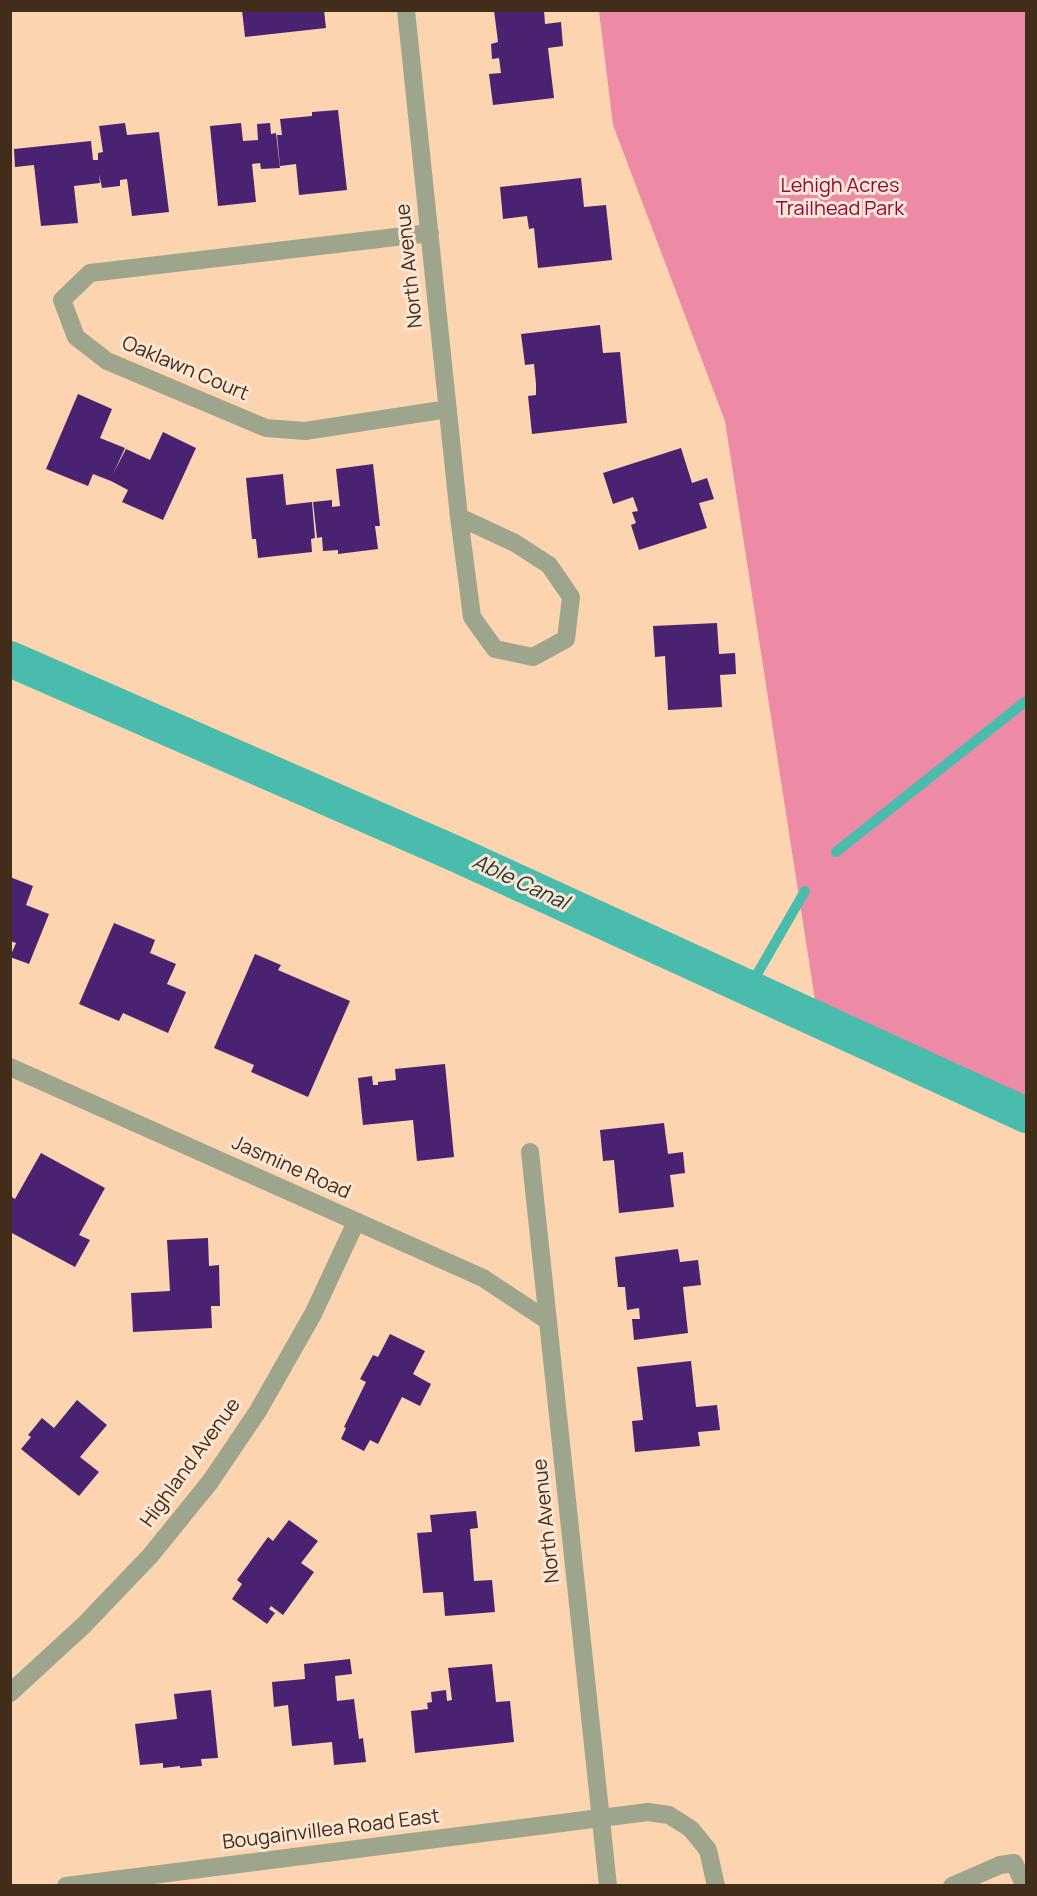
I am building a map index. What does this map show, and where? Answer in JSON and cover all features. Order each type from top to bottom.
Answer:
[{"type":"street","name":"North Avenue","points":[[406,10],[459,517],[471,617],[495,649],[533,657],[566,639],[571,597],[549,565],[515,543],[459,517]]},
{"type":"street","name":"Oaklawn Court","points":[[430,233],[90,273],[63,300],[76,337],[107,361],[266,428],[305,431],[448,409]]},
{"type":"street","name":"Jasmine Road","points":[[10,1067],[483,1278],[548,1321]]},
{"type":"street","name":"North Avenue","points":[[530,1152],[608,1886]]},
{"type":"street","name":"Highland Avenue","points":[[10,1693],[84,1625],[150,1556],[210,1482],[264,1402],[313,1314],[356,1222]]},
{"type":"street","name":"Bougainvillea Road East","points":[[66,1886],[648,1812],[669,1815],[691,1829],[708,1850],[716,1886]]},
{"type":"street","points":[[952,1886],[976,1881],[1000,1865],[1014,1863],[1025,1886]]},
{"type":"green space","name":"Lehigh Acres Trailhead Park","points":[[599,11],[1026,11],[1026,1115],[818,1019],[725,421],[613,125]]},
{"type":"building","points":[[242,10],[324,10],[326,28],[245,37]]},
{"type":"building","points":[[494,10],[544,10],[545,24],[561,22],[563,46],[548,48],[554,98],[493,105],[489,74],[501,73],[499,58],[492,59],[491,44],[498,42]]},
{"type":"building","points":[[338,110],[347,190],[299,195],[296,164],[280,166],[277,135],[282,135],[280,119],[312,116],[312,112]]},
{"type":"building","points":[[125,123],[127,135],[159,132],[169,212],[132,216],[127,179],[120,180],[120,186],[102,188],[99,174],[100,183],[74,186],[78,223],[41,226],[34,165],[15,167],[14,149],[91,141],[93,160],[98,160],[98,153],[103,152],[99,126]]},
{"type":"building","points":[[241,123],[243,141],[258,140],[257,124],[270,123],[271,134],[276,133],[280,168],[261,169],[260,163],[252,164],[256,202],[218,206],[210,126]]},
{"type":"building","points":[[581,178],[584,207],[606,205],[612,260],[538,268],[534,228],[529,229],[527,216],[503,219],[500,187]]},
{"type":"building","points":[[600,325],[603,353],[620,352],[627,423],[532,434],[528,396],[536,395],[534,364],[525,365],[521,334]]},
{"type":"building","points":[[78,394],[112,409],[100,438],[125,448],[113,474],[126,449],[150,460],[163,432],[196,448],[163,520],[122,502],[128,490],[111,481],[93,474],[88,486],[46,469]]},
{"type":"building","points":[[681,448],[692,483],[707,478],[714,499],[699,503],[707,528],[639,550],[631,525],[636,523],[632,512],[638,511],[633,497],[613,504],[603,473]]},
{"type":"building","points":[[373,464],[380,526],[375,526],[378,549],[338,554],[338,550],[323,551],[322,537],[317,538],[313,502],[332,500],[332,507],[340,506],[336,469]]},
{"type":"building","points":[[283,474],[286,505],[312,502],[315,538],[311,539],[312,552],[258,558],[256,539],[252,539],[246,478]]},
{"type":"building","points":[[717,623],[719,654],[735,653],[736,674],[720,675],[722,707],[668,710],[665,656],[655,657],[653,626]]},
{"type":"building","points":[[10,877],[33,886],[26,905],[49,914],[29,964],[10,957],[16,943],[10,941]]},
{"type":"building","points":[[114,923],[155,940],[150,953],[176,964],[167,984],[186,992],[168,1033],[123,1013],[119,1021],[79,1004]]},
{"type":"building","points":[[255,954],[281,965],[278,970],[350,1001],[308,1097],[251,1072],[254,1065],[214,1048]]},
{"type":"building","points":[[445,1064],[454,1157],[417,1161],[413,1120],[363,1125],[358,1078],[372,1076],[373,1085],[378,1085],[378,1082],[396,1080],[395,1069]]},
{"type":"building","points":[[664,1123],[668,1154],[683,1152],[685,1173],[670,1175],[674,1207],[619,1213],[614,1160],[603,1161],[600,1130]]},
{"type":"building","points":[[41,1153],[105,1188],[79,1235],[90,1240],[75,1267],[12,1233],[10,1236],[10,1196],[15,1199]]},
{"type":"building","points":[[208,1238],[209,1266],[219,1265],[220,1306],[211,1306],[212,1328],[133,1332],[131,1293],[170,1291],[167,1240]]},
{"type":"building","points":[[678,1249],[680,1262],[698,1260],[701,1285],[683,1287],[688,1333],[634,1340],[632,1319],[640,1319],[639,1308],[627,1310],[625,1287],[618,1287],[615,1257]]},
{"type":"building","points":[[390,1334],[425,1351],[413,1374],[431,1384],[420,1406],[402,1397],[378,1444],[370,1440],[364,1451],[341,1439],[346,1428],[344,1427],[366,1382],[360,1379],[373,1355],[378,1357]]},
{"type":"building","points":[[691,1361],[696,1407],[717,1405],[720,1430],[698,1432],[700,1446],[635,1452],[632,1421],[643,1420],[637,1367]]},
{"type":"building","points":[[77,1400],[107,1425],[80,1457],[99,1472],[79,1496],[21,1449],[31,1437],[28,1435],[42,1418],[54,1428]]},
{"type":"building","points":[[476,1511],[478,1528],[470,1529],[474,1581],[492,1580],[495,1612],[445,1616],[443,1592],[423,1593],[417,1533],[432,1532],[430,1515]]},
{"type":"building","points":[[289,1520],[318,1541],[301,1563],[314,1572],[283,1615],[271,1606],[269,1609],[275,1613],[267,1624],[232,1599],[242,1584],[237,1580],[268,1537],[273,1541]]},
{"type":"building","points":[[350,1659],[352,1674],[335,1676],[337,1701],[354,1699],[359,1739],[363,1738],[366,1762],[334,1765],[332,1742],[292,1746],[288,1705],[274,1707],[272,1682],[305,1679],[304,1664]]},
{"type":"building","points":[[492,1664],[496,1702],[510,1701],[514,1742],[415,1753],[411,1711],[428,1709],[427,1703],[432,1702],[431,1692],[446,1690],[447,1701],[452,1700],[448,1668]]},
{"type":"building","points":[[211,1690],[218,1758],[201,1759],[202,1766],[180,1768],[180,1766],[163,1768],[163,1763],[140,1765],[135,1724],[177,1719],[174,1694]]},
{"type":"waterway","name":"Able Canal","points":[[10,659],[456,854],[1026,1115]]},
{"type":"waterway","points":[[836,852],[1026,701]]},
{"type":"waterway","points":[[749,988],[805,891]]}]
